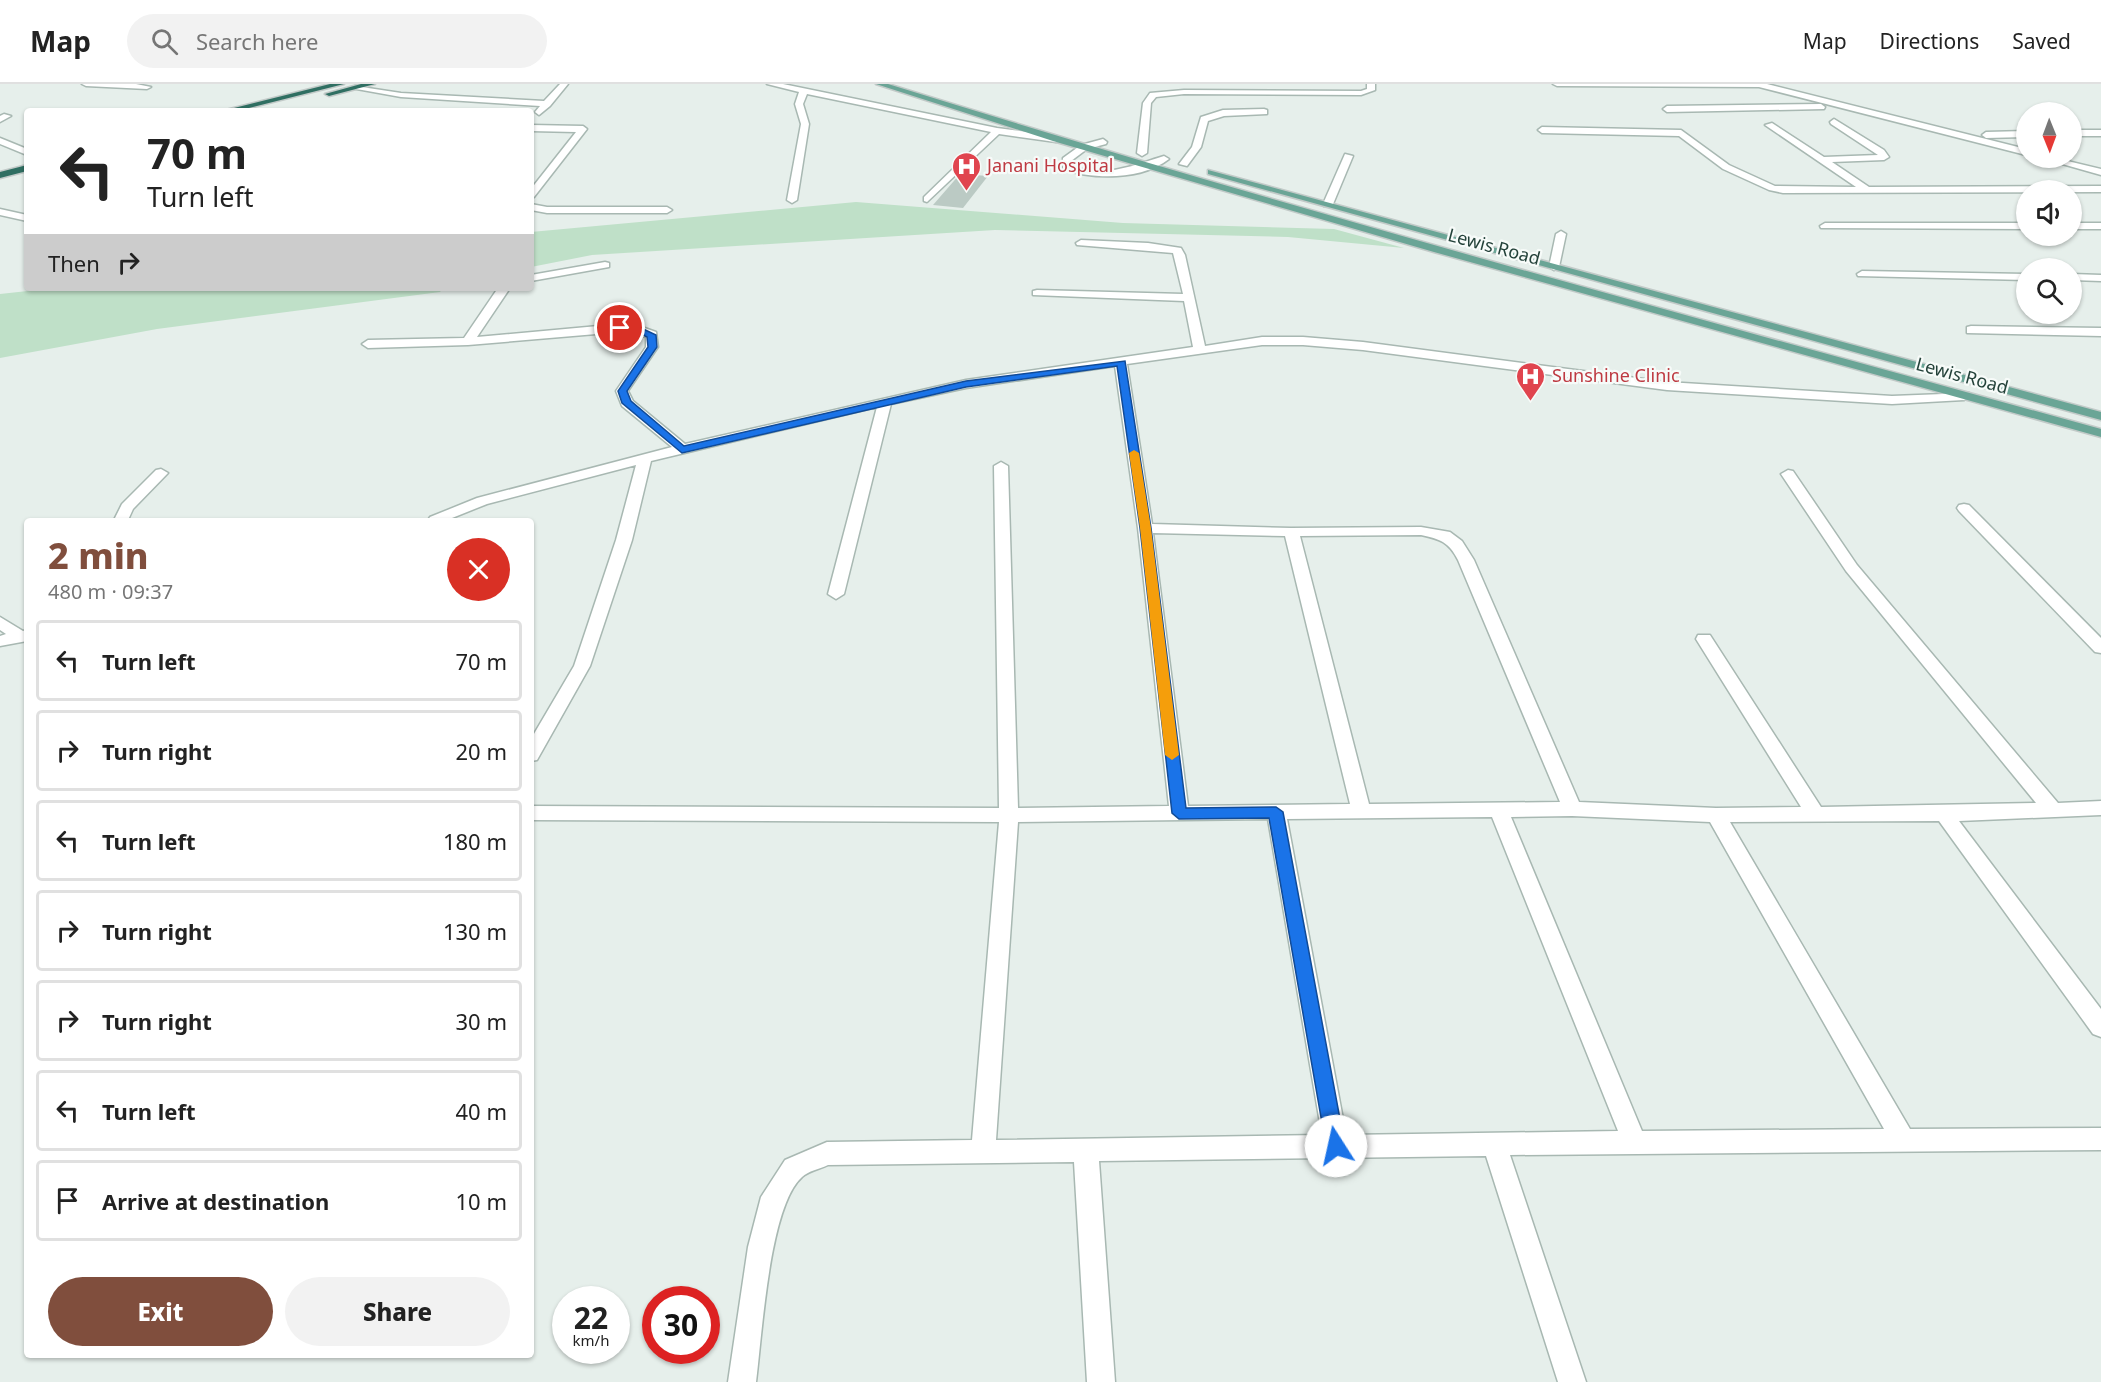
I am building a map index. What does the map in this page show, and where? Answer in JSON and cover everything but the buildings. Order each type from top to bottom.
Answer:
[{"type":"highway","points":[[238,108],[336,84]]},
{"type":"highway","points":[[273,108],[371,84]]},
{"type":"highway","points":[[0,164],[24,159]]},
{"type":"highway","points":[[0,175],[24,169]]},
{"type":"main road","name":"Lewis Road","points":[[880,84],[1056,139],[1438,250],[2101,433]]},
{"type":"main road","points":[[907,84],[1107,143]]},
{"type":"main road","points":[[1130,149],[1195,167]]},
{"type":"main road","name":"Lewis Road","points":[[1206,170],[2101,416]]},
{"type":"main road","points":[[1796,349],[1803,335]]},
{"type":"street","points":[[86,84],[147,87]]},
{"type":"street","points":[[534,117],[564,84]]},
{"type":"street","points":[[771,84],[996,131],[1056,139]]},
{"type":"street","points":[[1142,153],[1148,99],[1162,94],[1184,88],[1361,93],[1371,90],[1371,84]]},
{"type":"street","points":[[1557,84],[1761,85],[2016,149]]},
{"type":"street","points":[[355,88],[400,95],[547,104]]},
{"type":"street","points":[[792,200],[805,124],[799,104],[804,91]]},
{"type":"street","points":[[1667,109],[1846,107]]},
{"type":"street","points":[[1184,164],[1196,147],[1204,119],[1223,113],[1264,112]]},
{"type":"street","points":[[1820,160],[1884,158],[1881,152],[1834,122]]},
{"type":"street","points":[[1768,125],[1866,189]]},
{"type":"street","points":[[534,128],[583,129],[534,191]]},
{"type":"street","points":[[1542,130],[1672,131],[1687,136],[1726,167],[1772,188],[2101,189]]},
{"type":"street","points":[[927,199],[996,131]]},
{"type":"street","points":[[2082,133],[2101,133]]},
{"type":"street","points":[[1963,136],[2016,134]]},
{"type":"street","points":[[2082,136],[2094,142]]},
{"type":"street","points":[[0,141],[24,152]]},
{"type":"street","points":[[1107,143],[1084,147],[1066,160],[1066,167],[1089,174],[1117,176],[1164,159]]},
{"type":"street","points":[[1328,204],[1348,156]]},
{"type":"street","points":[[2082,167],[2101,172]]},
{"type":"street","points":[[534,208],[547,210],[667,210]]},
{"type":"street","points":[[0,212],[24,217]]},
{"type":"street","points":[[1825,226],[2016,226]]},
{"type":"street","points":[[2082,226],[2101,226]]},
{"type":"street","points":[[1554,267],[1561,234]]},
{"type":"street","points":[[1081,243],[1148,246],[1177,250],[1180,255],[1200,351]]},
{"type":"street","points":[[534,277],[605,265]]},
{"type":"street","points":[[1862,274],[2016,277]]},
{"type":"street","points":[[2082,277],[2101,278]]},
{"type":"street","points":[[468,341],[502,291]]},
{"type":"street","points":[[1037,293],[1189,297]]},
{"type":"street","points":[[368,344],[468,341],[620,328],[639,330],[652,335],[652,347],[622,391],[627,403],[682,449]]},
{"type":"street","points":[[1971,330],[2101,332]]},
{"type":"street","points":[[440,518],[482,501],[682,449],[885,401],[966,384],[1262,341],[1303,341],[1363,346],[1667,386],[1892,400],[1964,396]]},
{"type":"street","points":[[1121,363],[1145,528],[1179,813]]},
{"type":"street","points":[[836,594],[885,401]]},
{"type":"street","points":[[534,749],[582,666],[624,540],[645,459]]},
{"type":"street","points":[[983,1151],[1009,815],[1001,466]]},
{"type":"street","points":[[122,518],[127,507],[161,473]]},
{"type":"street","points":[[1788,474],[1851,568],[2052,809]]},
{"type":"street","points":[[472,518],[482,501]]},
{"type":"street","points":[[1964,508],[2101,648]]},
{"type":"street","points":[[1145,528],[1291,532],[1421,531],[1445,535],[1457,544],[1466,560],[1572,809]]},
{"type":"street","points":[[1291,532],[1361,811]]},
{"type":"street","points":[[0,622],[24,636]]},
{"type":"street","points":[[0,641],[24,636]]},
{"type":"street","points":[[1704,639],[1816,815]]},
{"type":"street","points":[[534,813],[1009,815],[1572,809],[1716,815],[1816,815],[1944,814],[2101,808]]},
{"type":"street","points":[[1499,810],[1635,1142]]},
{"type":"street","points":[[1276,812],[1336,1146]]},
{"type":"street","points":[[1944,814],[2101,1027]]},
{"type":"street","points":[[1716,815],[1903,1140]]},
{"type":"street","points":[[742,1382],[761,1247],[774,1197],[794,1168],[827,1154],[1635,1142],[2101,1139]]},
{"type":"street","points":[[1494,1144],[1572,1382]]},
{"type":"street","points":[[1086,1150],[1101,1382]]},
{"type":"green space","points":[[856,202],[1123,223],[1334,229],[1404,248],[1288,237],[995,230],[592,255],[534,266],[534,232]]},
{"type":"green space","points":[[28,291],[441,291],[157,329],[0,358],[0,294]]},
{"type":"slow traffic","points":[[1134,453],[1172,755]]},
{"type":"place","name":"Janani Hospital","points":[[966,192]]},
{"type":"place","name":"Sunshine Clinic","points":[[1531,402]]},
{"type":"route","points":[[620,328],[639,330],[652,335],[652,347],[622,391],[627,403],[682,449],[966,384],[1121,363],[1145,528],[1179,813],[1276,812],[1336,1146]]}]
